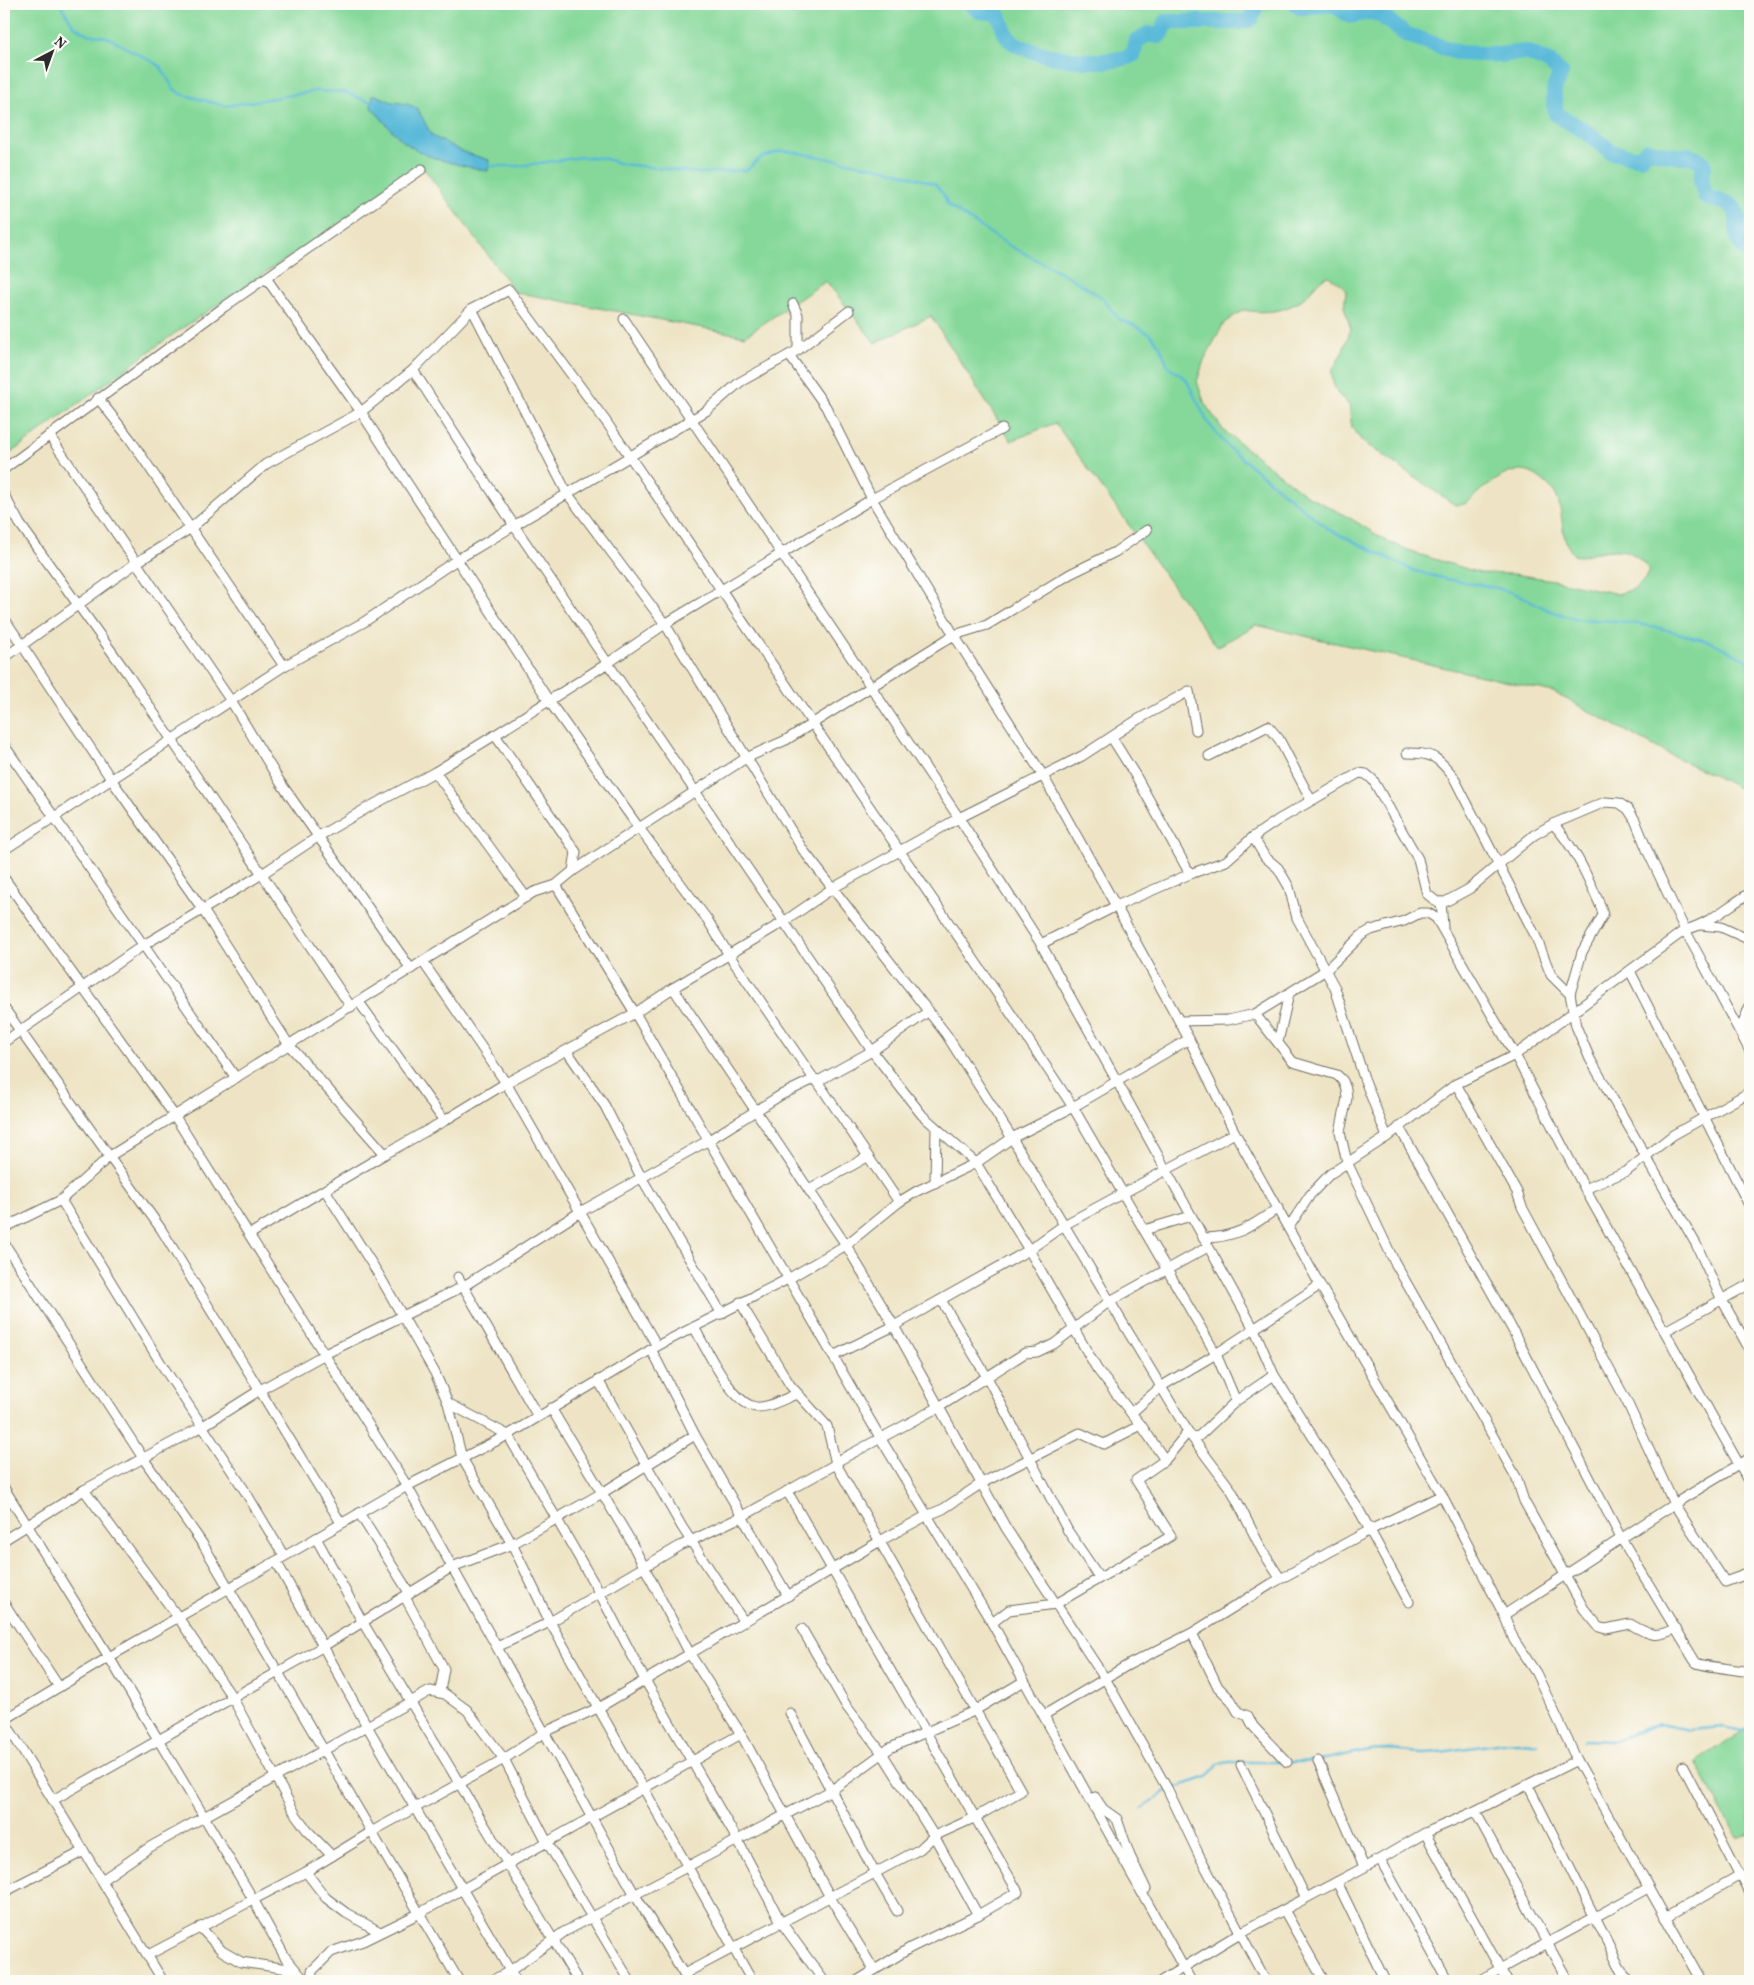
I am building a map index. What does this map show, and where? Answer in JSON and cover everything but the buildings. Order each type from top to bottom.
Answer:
[{"type":"street","points":[[4,469],[98,398],[422,169]]},
{"type":"street","points":[[266,278],[361,412],[549,701],[639,828],[707,919],[728,955],[898,1202]]},
{"type":"street","points":[[4,658],[136,563],[191,528],[266,464],[361,412],[413,370],[472,308],[509,290],[630,457],[1073,1107],[1216,1354],[1236,1401]]},
{"type":"street","points":[[793,304],[798,315],[798,350]]},
{"type":"street","points":[[472,308],[567,493],[664,624],[803,850],[929,1011],[1012,1138],[1188,1432],[1232,1492],[1263,1552],[1280,1578]]},
{"type":"street","points":[[4,850],[284,666],[364,622],[458,559],[515,527],[567,493],[706,411],[740,382],[798,350],[849,311]]},
{"type":"street","points":[[624,319],[959,818],[1041,944],[1254,1329],[1274,1375],[1370,1530],[1409,1602]]},
{"type":"street","points":[[789,355],[826,407],[872,499],[954,635],[1042,774],[1116,906],[1189,1039],[1235,1133],[1320,1285],[1442,1495],[1504,1614],[1514,1640],[1536,1673],[1577,1760],[1700,1981]]},
{"type":"street","points":[[413,370],[515,527],[872,1051],[922,1115],[976,1163],[1029,1250],[1097,1369],[1166,1460]]},
{"type":"street","points":[[98,398],[119,424],[284,666]]},
{"type":"street","points":[[4,1042],[20,1029],[142,946],[262,874],[369,806],[435,772],[495,735],[608,663],[664,624],[872,499],[1002,429]]},
{"type":"street","points":[[49,435],[231,701],[280,782],[411,969]]},
{"type":"street","points":[[4,496],[20,524],[79,604],[351,1006]]},
{"type":"street","points":[[4,1228],[61,1200],[110,1156],[534,892],[556,885],[573,871],[746,758],[786,740],[954,635],[988,625],[1070,574],[1115,552],[1147,530]]},
{"type":"street","points":[[4,618],[111,779],[203,910],[289,1045],[385,1154]]},
{"type":"street","points":[[250,1234],[385,1154],[444,1122],[506,1083],[567,1052],[635,1013],[672,988],[785,921],[833,888],[1042,774],[1082,756],[1137,720],[1189,691],[1196,730]]},
{"type":"street","points":[[1209,756],[1268,726],[1279,739],[1311,800]]},
{"type":"street","points":[[495,735],[576,852],[573,871]]},
{"type":"street","points":[[1112,738],[1137,778],[1190,874]]},
{"type":"street","points":[[4,745],[142,946],[236,1078]]},
{"type":"street","points":[[1407,753],[1422,753],[1440,759],[1453,776],[1458,789],[1536,937],[1551,975],[1570,994]]},
{"type":"street","points":[[435,772],[526,897]]},
{"type":"street","points":[[1041,944],[1116,906],[1190,874],[1226,861],[1253,837],[1352,775],[1366,774],[1373,780],[1418,859],[1426,894],[1431,899],[1441,902],[1469,889],[1534,835],[1552,824],[1605,802],[1619,803],[1628,809],[1635,820],[1685,930],[1750,1051]]},
{"type":"street","points":[[1552,824],[1566,837],[1576,855],[1596,896],[1602,915],[1582,952],[1570,994],[1576,1026],[1590,1059],[1696,1244],[1722,1300],[1750,1350]]},
{"type":"street","points":[[1253,837],[1265,857],[1278,868],[1289,887],[1297,918],[1335,988],[1364,1078],[1387,1137]]},
{"type":"street","points":[[4,878],[174,1115],[407,1486],[635,1895],[686,1978],[731,1949],[920,1850],[934,1836],[974,1818],[1021,1791],[974,1711],[836,1463],[827,1426],[797,1394],[740,1302]]},
{"type":"street","points":[[556,885],[635,1013],[926,1516],[992,1623],[1191,1981]]},
{"type":"street","points":[[1289,1227],[1318,1185],[1347,1162],[1387,1137],[1456,1084],[1515,1055],[1685,930],[1700,925],[1750,893]]},
{"type":"street","points":[[1420,913],[1431,899]]},
{"type":"street","points":[[1441,902],[1443,928]]},
{"type":"street","points":[[1179,1021],[1228,1020],[1255,1014],[1326,970],[1362,935],[1420,913],[1436,918],[1515,1055],[1585,1189],[1738,1466],[1750,1484]]},
{"type":"street","points":[[1700,925],[1721,928],[1750,940]]},
{"type":"street","points":[[423,962],[506,1083],[654,1347],[696,1436],[788,1596]]},
{"type":"street","points":[[1630,971],[1703,1118],[1750,1207]]},
{"type":"street","points":[[672,988],[846,1245],[894,1326],[1006,1528],[1106,1680],[1168,1790],[1198,1853],[1266,1981]]},
{"type":"street","points":[[1278,1042],[1289,994]]},
{"type":"street","points":[[360,1002],[444,1122]]},
{"type":"street","points":[[1740,1031],[1750,1005]]},
{"type":"street","points":[[4,1008],[161,1229],[341,1523]]},
{"type":"street","points":[[4,1540],[84,1490],[203,1426],[260,1390],[464,1286],[580,1212],[709,1140],[754,1111],[872,1051],[929,1011]]},
{"type":"street","points":[[1255,1014],[1293,1062],[1336,1075],[1342,1080],[1347,1098],[1340,1132],[1347,1162],[1390,1254],[1516,1477],[1524,1501],[1584,1609],[1599,1627],[1606,1629],[1624,1623],[1654,1635],[1662,1635],[1676,1628]]},
{"type":"street","points":[[163,1981],[4,1720],[341,1523],[407,1486],[508,1435],[654,1347],[722,1314],[740,1302],[788,1278],[846,1245],[898,1202],[976,1163],[1012,1138],[1073,1107],[1189,1039]]},
{"type":"street","points":[[567,1052],[605,1106],[641,1177],[722,1314]]},
{"type":"street","points":[[1456,1084],[1517,1192],[1522,1207],[1626,1402],[1674,1504],[1725,1582],[1750,1573]]},
{"type":"street","points":[[1585,1189],[1627,1171],[1660,1144],[1750,1092]]},
{"type":"street","points":[[1399,1127],[1511,1327],[1621,1538],[1697,1664],[1705,1667],[1726,1667],[1750,1672]]},
{"type":"street","points":[[936,1128],[936,1183]]},
{"type":"street","points":[[833,1356],[894,1326],[1029,1250],[1064,1225],[1123,1195],[1235,1133]]},
{"type":"street","points":[[809,1190],[867,1157]]},
{"type":"street","points":[[325,1190],[379,1274],[435,1373],[448,1403],[462,1458],[512,1544],[550,1622],[600,1707],[689,1867],[731,1949],[752,1981]]},
{"type":"street","points":[[61,1200],[162,1365],[246,1491],[322,1647],[516,1981]]},
{"type":"street","points":[[1203,1238],[1222,1238],[1237,1234],[1278,1208]]},
{"type":"street","points":[[1144,1230],[1191,1216]]},
{"type":"street","points":[[4,1244],[143,1458],[169,1492],[229,1587],[418,1914],[459,1981]]},
{"type":"street","points":[[496,1647],[550,1622],[644,1566],[743,1516],[939,1407],[1025,1353],[1037,1352],[1054,1344],[1110,1301],[1168,1271],[1208,1247]]},
{"type":"street","points":[[458,1277],[537,1416]]},
{"type":"street","points":[[1665,1331],[1750,1284]]},
{"type":"street","points":[[1131,1413],[1162,1386],[1216,1354],[1320,1285]]},
{"type":"street","points":[[940,1300],[987,1377],[1068,1531],[1099,1577]]},
{"type":"street","points":[[694,1327],[717,1370],[735,1393],[752,1406],[763,1406],[797,1394]]},
{"type":"street","points":[[1188,1432],[1194,1437],[1199,1436],[1236,1401],[1274,1375]]},
{"type":"street","points":[[598,1380],[691,1541],[744,1622]]},
{"type":"street","points":[[448,1403],[508,1435],[599,1592],[645,1680],[738,1841],[781,1922],[824,1981]]},
{"type":"street","points":[[551,1408],[644,1566],[690,1654],[741,1734],[830,1897],[874,1970]]},
{"type":"street","points":[[148,1955],[306,1872],[371,1832],[504,1759],[545,1732],[600,1707],[880,1541],[926,1516],[943,1510],[982,1483],[1080,1433],[1104,1444],[1141,1426]]},
{"type":"street","points":[[992,1623],[1009,1610],[1056,1604],[1171,1536],[1136,1480],[1166,1460],[1188,1432]]},
{"type":"street","points":[[52,1800],[322,1647],[362,1621],[408,1596],[452,1567],[512,1544],[602,1493],[696,1436]]},
{"type":"street","points":[[1504,1614],[1674,1504],[1750,1458]]},
{"type":"street","points":[[4,1488],[109,1657],[295,1970],[305,1981]]},
{"type":"street","points":[[84,1490],[178,1617],[232,1697],[284,1795],[307,1830],[332,1856]]},
{"type":"street","points":[[787,1491],[1018,1892],[978,1915],[910,1948],[857,1981]]},
{"type":"street","points":[[1044,1716],[1128,1665],[1192,1633],[1280,1578],[1370,1530],[1442,1495]]},
{"type":"street","points":[[359,1514],[408,1596],[444,1670],[440,1691]]},
{"type":"street","points":[[316,1538],[362,1621],[578,1981]]},
{"type":"street","points":[[4,1603],[59,1687]]},
{"type":"street","points":[[802,1629],[847,1707],[882,1753],[934,1836],[978,1915]]},
{"type":"street","points":[[1192,1633],[1218,1687],[1231,1700],[1238,1712],[1248,1716],[1253,1726],[1287,1762]]},
{"type":"street","points":[[491,1981],[510,1971],[552,1939],[832,1790],[882,1753],[974,1711],[1024,1681]]},
{"type":"street","points":[[102,1880],[150,1847],[205,1819],[323,1750],[430,1691],[440,1691],[467,1710],[504,1759],[547,1842],[630,1981]]},
{"type":"street","points":[[790,1713],[897,1911]]},
{"type":"street","points":[[1044,1716],[1103,1809],[1117,1818],[1130,1856],[1184,1968]]},
{"type":"street","points":[[311,1981],[312,1971],[331,1952],[418,1914],[462,1888],[508,1865],[592,1815],[741,1734]]},
{"type":"street","points":[[1161,1981],[1240,1933],[1425,1833],[1475,1811],[1577,1760]]},
{"type":"street","points":[[1318,1761],[1364,1867]]},
{"type":"street","points":[[1241,1765],[1306,1898]]},
{"type":"street","points":[[1683,1766],[1750,1895]]},
{"type":"street","points":[[1528,1785],[1594,1919],[1627,1981]]},
{"type":"street","points":[[1475,1811],[1568,1981]]},
{"type":"street","points":[[1425,1833],[1507,1981]]},
{"type":"street","points":[[4,1892],[84,1851]]},
{"type":"street","points":[[1380,1859],[1448,1981]]},
{"type":"street","points":[[306,1872],[326,1898],[346,1913],[380,1932]]},
{"type":"street","points":[[1665,1918],[1740,1875]]},
{"type":"street","points":[[1337,1882],[1385,1981]]},
{"type":"street","points":[[1478,1981],[1648,1888]]},
{"type":"street","points":[[1284,1910],[1324,1981]]},
{"type":"street","points":[[200,1927],[222,1950],[241,1962],[295,1970]]},
{"type":"green space","points":[[4,4],[1750,4],[1750,793],[1667,753],[1553,692],[1256,625],[1217,647],[1055,423],[1011,441],[931,316],[875,343],[826,281],[745,336],[515,292],[423,167],[168,338],[4,458]],"holes":[[[1328,276],[1342,285],[1346,291],[1344,307],[1351,329],[1343,351],[1332,371],[1332,379],[1337,393],[1349,405],[1352,428],[1362,441],[1455,505],[1466,503],[1482,489],[1505,475],[1520,471],[1535,475],[1550,487],[1558,499],[1564,535],[1574,555],[1583,556],[1613,550],[1626,551],[1638,557],[1649,570],[1645,579],[1634,589],[1618,594],[1553,580],[1513,574],[1480,573],[1421,555],[1388,542],[1350,518],[1306,495],[1224,431],[1205,404],[1197,382],[1204,360],[1224,323],[1243,310],[1262,312],[1287,308],[1303,299],[1320,281]]]},
{"type":"green space","points":[[1750,1726],[1750,1834],[1737,1837],[1696,1762]]},
{"type":"water","points":[[373,94],[392,102],[407,104],[417,108],[432,136],[463,152],[489,160],[488,171],[437,159],[410,146],[394,133],[371,107]]},
{"type":"waterway","points":[[60,4],[74,26],[87,34],[107,37],[160,66],[174,89],[181,94],[225,106],[316,91],[343,92],[374,103]]},
{"type":"waterway","points":[[971,4],[979,11],[997,13],[1007,37],[1021,46],[1035,52],[1053,56],[1090,61],[1108,61],[1134,54],[1136,41],[1148,34],[1158,36],[1162,33],[1166,22],[1242,22],[1251,19],[1256,4]]},
{"type":"waterway","points":[[1296,4],[1300,7],[1333,4],[1350,16],[1370,12],[1379,14],[1405,34],[1459,53],[1499,55],[1526,52],[1549,62],[1561,73],[1554,92],[1556,114],[1588,133],[1611,152],[1640,158],[1647,150],[1681,157],[1688,155],[1701,161],[1704,166],[1701,180],[1706,197],[1729,204],[1734,209],[1737,214],[1739,241],[1750,253]]},
{"type":"waterway","points":[[487,166],[519,166],[582,157],[603,158],[622,164],[700,173],[747,170],[760,158],[781,151],[890,170],[935,184],[943,194],[948,205],[965,217],[1010,246],[1068,276],[1101,297],[1120,320],[1150,334],[1160,346],[1168,366],[1186,379],[1208,423],[1228,447],[1328,529],[1415,571],[1446,579],[1497,588],[1522,596],[1548,610],[1575,619],[1619,621],[1656,627],[1714,643],[1750,662]]},
{"type":"waterway","points":[[1584,1740],[1613,1741],[1660,1724],[1689,1730],[1722,1727],[1750,1732]]},
{"type":"waterway","points":[[1290,1762],[1320,1760],[1377,1749],[1429,1753],[1511,1742],[1537,1744]]},
{"type":"waterway","points":[[1142,1809],[1168,1790],[1207,1777],[1218,1764],[1229,1762],[1282,1762]]}]
